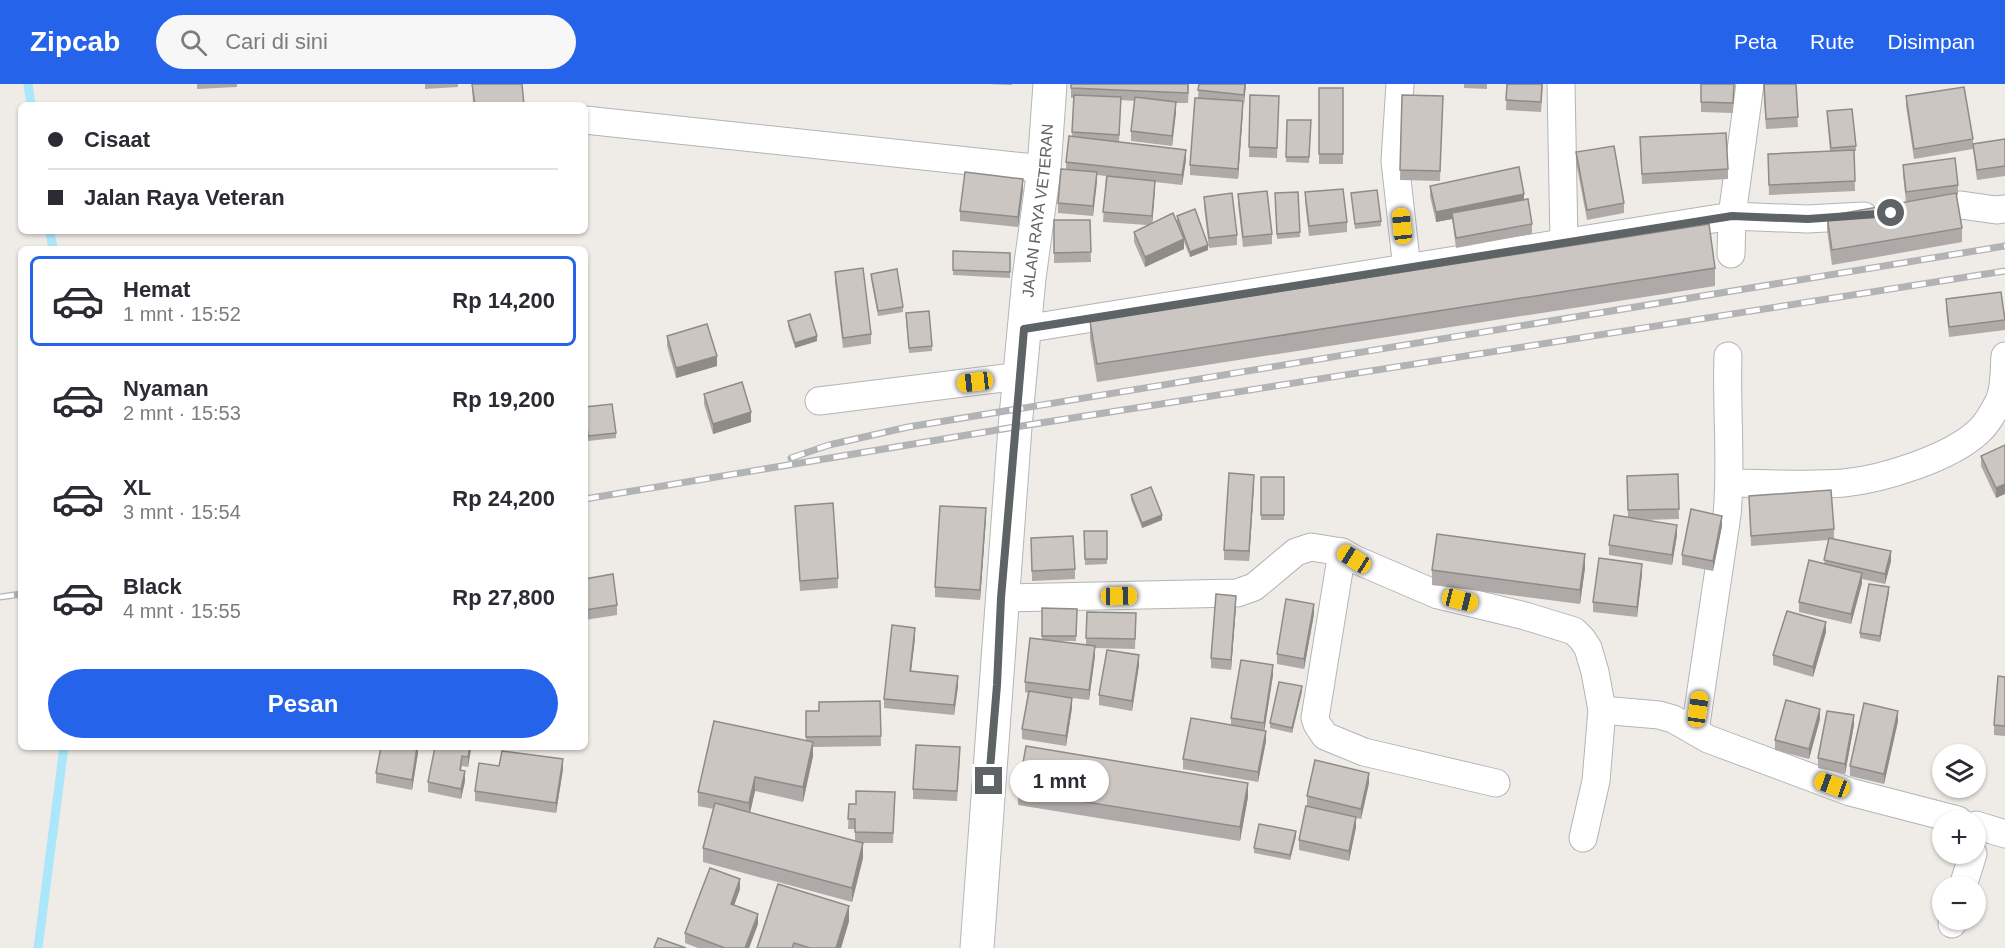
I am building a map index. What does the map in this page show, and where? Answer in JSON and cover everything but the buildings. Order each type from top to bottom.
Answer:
[{"type":"street","name":"JALAN RAYA VETERAN","points":[[976,948],[997,685],[1001,598],[1024,329],[1044,169],[1050,84]]},
{"type":"street","points":[[1400,84],[1395,161],[1407,269]]},
{"type":"street","points":[[1560,84],[1564,242]]},
{"type":"street","points":[[1731,254],[1732,216],[1750,84]]},
{"type":"street","points":[[588,120],[1044,169]]},
{"type":"street","points":[[1024,329],[1732,216],[1808,219],[1897,213],[1961,205],[1996,210],[2005,209]]},
{"type":"street","points":[[1695,731],[1730,483],[1726,399],[1728,356]]},
{"type":"street","points":[[1730,483],[1845,483],[1891,473],[1934,459],[1972,438],[1991,416],[2001,398],[2005,356]]},
{"type":"street","points":[[819,401],[1020,376]]},
{"type":"street","points":[[1001,598],[1237,593],[1254,587],[1296,552],[1311,547],[1342,552],[1438,595],[1525,616],[1574,631],[1587,648],[1595,672],[1602,710],[1596,781],[1582,838]]},
{"type":"street","points":[[1342,552],[1315,718],[1319,728],[1325,736],[1364,752],[1496,783]]},
{"type":"street","points":[[1602,710],[1659,715],[1695,731],[1708,740],[1850,792],[1932,817]]},
{"type":"waterway","points":[[28,84],[31,102]]},
{"type":"waterway","points":[[50,234],[52,246]]},
{"type":"waterway","points":[[38,948],[64,750]]},
{"type":"railway","points":[[791,458],[829,445],[908,427],[2005,246]]},
{"type":"railway","points":[[588,498],[1015,427],[2005,271]]},
{"type":"railway","points":[[0,597],[18,594]]},
{"type":"route","points":[[989,781],[1001,598],[1024,329],[1732,216],[1808,219],[1891,213]]}]
